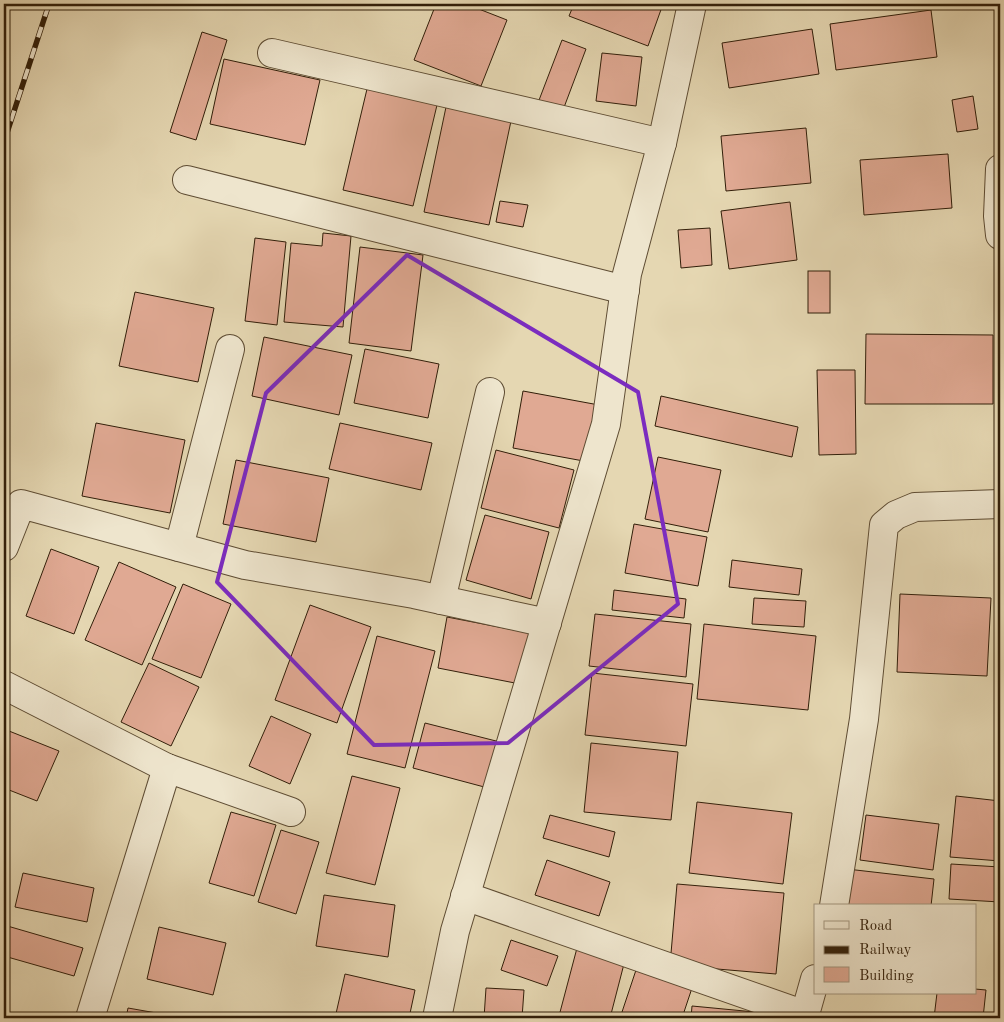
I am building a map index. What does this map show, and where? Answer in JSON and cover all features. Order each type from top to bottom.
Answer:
[{"type":"street","points":[[437,1018],[455,930],[606,424],[625,290],[662,143],[692,4]]},
{"type":"street","points":[[272,53],[662,143]]},
{"type":"street","points":[[1000,169],[998,216],[1000,235]]},
{"type":"street","points":[[187,180],[625,290]]},
{"type":"street","points":[[179,547],[230,349]]},
{"type":"street","points":[[441,600],[490,392]]},
{"type":"street","points":[[4,547],[21,504],[246,565],[441,600],[547,622]]},
{"type":"street","points":[[834,904],[864,719],[884,525],[896,515],[915,507],[1000,504]]},
{"type":"street","points":[[4,685],[167,768],[291,812]]},
{"type":"street","points":[[90,1018],[167,768]]},
{"type":"street","points":[[465,896],[805,1017],[814,983]]},
{"type":"highlighted area","points":[[407,255],[638,392],[678,604],[508,743],[374,745],[217,582],[266,393]]},
{"type":"building","points":[[436,4],[466,4],[507,20],[481,86],[414,60]]},
{"type":"building","points":[[574,4],[663,4],[648,46],[569,16]]},
{"type":"building","points":[[734,4],[821,4],[735,8]]},
{"type":"building","points":[[931,10],[937,57],[836,70],[830,24]]},
{"type":"building","points":[[812,29],[819,74],[729,88],[722,43]]},
{"type":"building","points":[[202,32],[227,40],[196,140],[170,132]]},
{"type":"building","points":[[562,40],[586,49],[560,118],[536,108]]},
{"type":"building","points":[[602,53],[642,57],[636,106],[596,101]]},
{"type":"building","points":[[224,59],[320,80],[305,145],[210,124]]},
{"type":"building","points":[[367,89],[437,105],[413,206],[343,190]]},
{"type":"building","points":[[973,96],[978,129],[957,132],[952,100]]},
{"type":"building","points":[[446,107],[511,121],[489,225],[424,212]]},
{"type":"building","points":[[806,128],[811,183],[726,191],[721,136]]},
{"type":"building","points":[[948,154],[952,208],[864,215],[860,160]]},
{"type":"building","points":[[500,201],[528,205],[523,227],[496,222]]},
{"type":"building","points":[[790,202],[797,260],[729,269],[721,211]]},
{"type":"building","points":[[710,228],[712,265],[681,268],[678,230]]},
{"type":"building","points":[[323,233],[351,236],[343,327],[284,322],[291,243],[322,246]]},
{"type":"building","points":[[255,238],[286,242],[277,325],[245,321]]},
{"type":"building","points":[[360,247],[423,255],[411,351],[349,343]]},
{"type":"building","points":[[808,271],[830,271],[830,313],[808,313]]},
{"type":"building","points":[[135,292],[214,308],[198,382],[119,366]]},
{"type":"building","points":[[866,334],[993,335],[993,404],[865,404]]},
{"type":"building","points":[[264,337],[352,355],[339,415],[252,396]]},
{"type":"building","points":[[365,349],[439,364],[428,418],[354,403]]},
{"type":"building","points":[[817,370],[855,370],[856,454],[819,455]]},
{"type":"building","points":[[523,391],[599,405],[589,462],[513,448]]},
{"type":"building","points":[[661,396],[798,427],[792,457],[655,426]]},
{"type":"building","points":[[96,423],[185,440],[170,513],[82,496]]},
{"type":"building","points":[[340,423],[432,443],[421,490],[329,469]]},
{"type":"building","points":[[496,450],[574,470],[559,528],[481,508]]},
{"type":"building","points":[[658,457],[721,470],[708,532],[645,519]]},
{"type":"building","points":[[236,460],[329,478],[316,542],[223,524]]},
{"type":"building","points":[[485,515],[549,532],[531,599],[466,580]]},
{"type":"building","points":[[634,524],[707,537],[698,586],[625,573]]},
{"type":"building","points":[[51,549],[99,567],[74,634],[26,616]]},
{"type":"building","points":[[732,560],[802,569],[799,595],[729,587]]},
{"type":"building","points":[[119,562],[176,587],[142,665],[85,640]]},
{"type":"building","points":[[183,584],[231,604],[201,678],[152,659]]},
{"type":"building","points":[[614,590],[686,599],[684,618],[612,610]]},
{"type":"building","points":[[900,594],[991,598],[987,676],[897,672]]},
{"type":"building","points":[[754,598],[806,601],[804,627],[752,624]]},
{"type":"building","points":[[310,605],[371,627],[337,723],[275,700]]},
{"type":"building","points":[[595,614],[691,624],[686,677],[589,666]]},
{"type":"building","points":[[447,617],[530,633],[520,684],[438,668]]},
{"type":"building","points":[[704,624],[816,636],[808,710],[697,699]]},
{"type":"building","points":[[377,636],[435,651],[405,768],[347,754]]},
{"type":"building","points":[[149,663],[199,687],[171,746],[121,722]]},
{"type":"building","points":[[592,673],[693,684],[686,746],[585,735]]},
{"type":"building","points":[[271,716],[311,734],[290,784],[249,766]]},
{"type":"building","points":[[425,723],[500,742],[488,788],[413,768]]},
{"type":"building","points":[[4,729],[59,751],[37,801],[4,788]]},
{"type":"building","points":[[591,743],[678,752],[671,820],[584,812]]},
{"type":"building","points":[[352,776],[400,788],[375,885],[326,873]]},
{"type":"building","points":[[956,796],[1000,801],[1000,861],[950,857]]},
{"type":"building","points":[[697,802],[792,813],[783,884],[689,873]]},
{"type":"building","points":[[231,812],[276,825],[254,896],[209,883]]},
{"type":"building","points":[[550,815],[615,832],[609,857],[543,838]]},
{"type":"building","points":[[866,815],[939,824],[933,870],[860,860]]},
{"type":"building","points":[[281,830],[319,842],[296,914],[258,902]]},
{"type":"building","points":[[547,860],[610,882],[599,916],[535,895]]},
{"type":"building","points":[[951,864],[1000,867],[1000,902],[949,899]]},
{"type":"building","points":[[847,869],[934,879],[931,904],[843,904]]},
{"type":"building","points":[[23,873],[94,888],[87,922],[15,907]]},
{"type":"building","points":[[677,884],[784,893],[776,974],[670,965]]},
{"type":"building","points":[[324,895],[395,905],[388,957],[316,946]]},
{"type":"building","points":[[4,925],[83,948],[74,976],[4,956]]},
{"type":"building","points":[[159,927],[226,943],[213,995],[147,979]]},
{"type":"building","points":[[511,940],[558,956],[547,986],[501,970]]},
{"type":"building","points":[[577,948],[625,960],[610,1018],[559,1016]]},
{"type":"building","points":[[636,970],[692,988],[682,1018],[620,1018]]},
{"type":"building","points":[[345,974],[415,990],[409,1018],[335,1018]]},
{"type":"building","points":[[486,988],[524,990],[522,1018],[484,1018]]},
{"type":"building","points":[[976,989],[986,990],[983,1018],[934,1018],[937,994],[976,994]]},
{"type":"building","points":[[692,1006],[755,1012],[754,1018],[691,1018]]},
{"type":"building","points":[[128,1008],[185,1018],[126,1018]]},
{"type":"railway","points":[[4,142],[49,4]]}]
